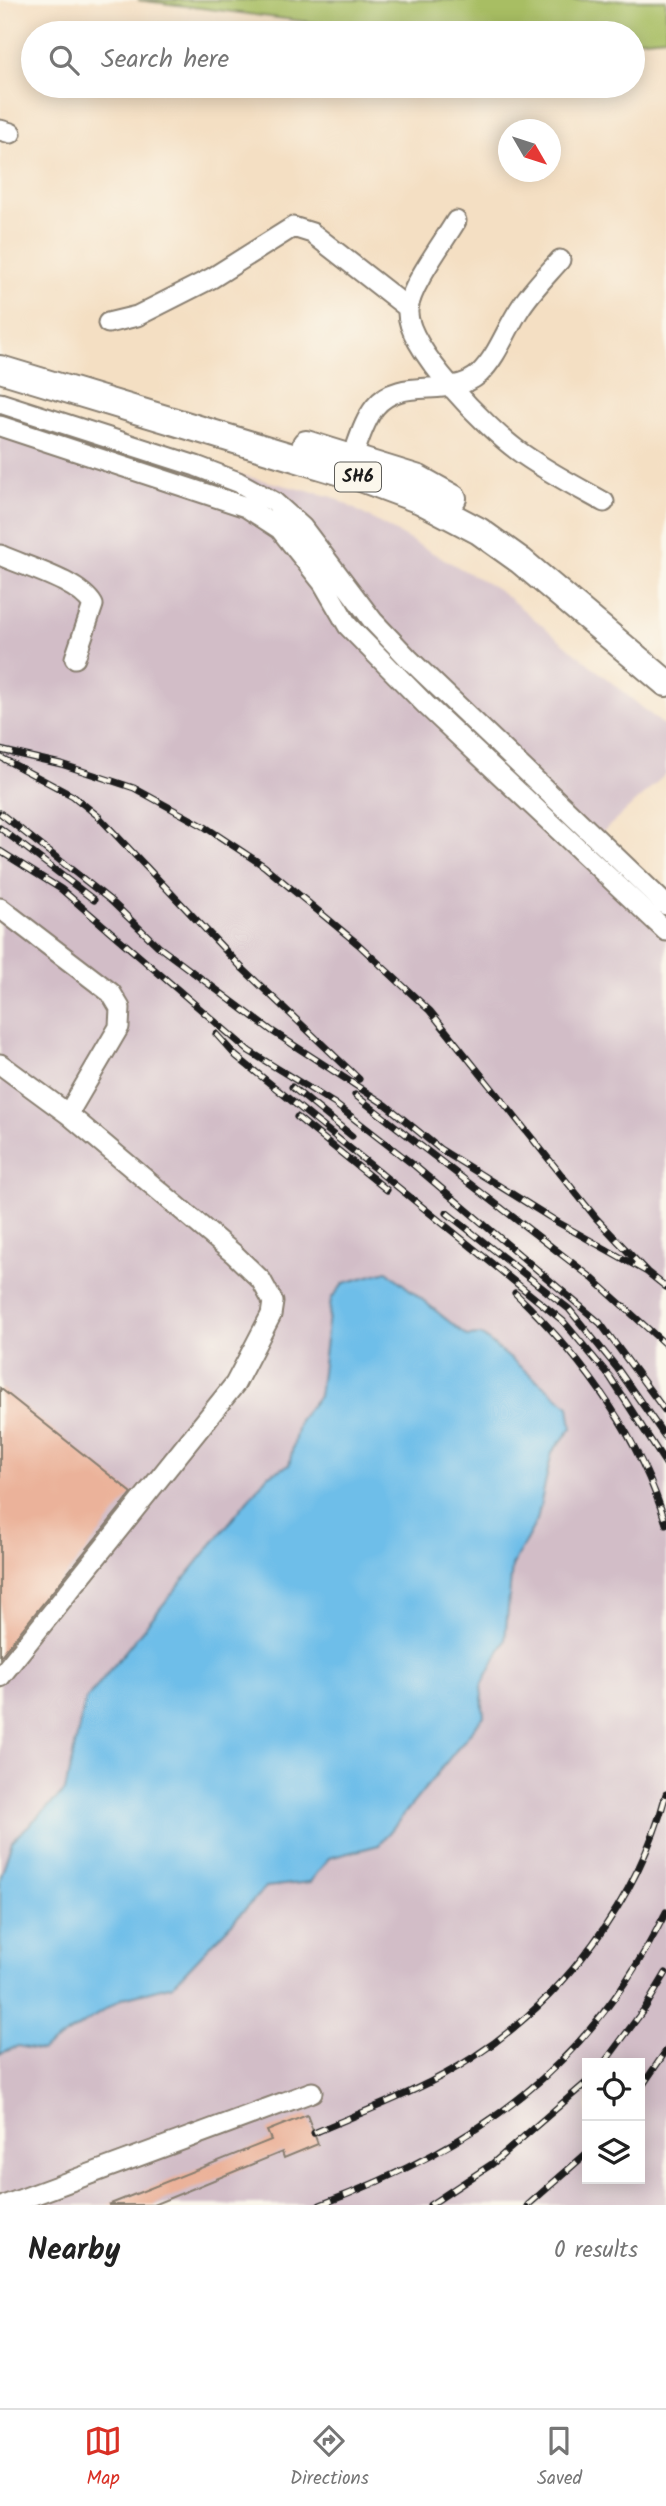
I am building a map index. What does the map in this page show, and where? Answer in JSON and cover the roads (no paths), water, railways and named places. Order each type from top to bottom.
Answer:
[{"type":"main road","name":"SH6","points":[[0,350],[238,426],[354,456],[419,479],[466,506],[549,565],[666,661]]},
{"type":"main road","name":"SH6","points":[[0,369],[349,475],[421,500],[480,531],[521,561],[666,683]]},
{"type":"street","points":[[456,221],[413,294],[408,308],[409,323],[414,336],[452,387],[488,426],[517,450],[604,502]]},
{"type":"street","points":[[107,323],[137,316],[212,278],[293,227],[312,233],[408,308]]},
{"type":"street","points":[[354,456],[365,425],[382,399],[410,390],[452,387],[470,381],[481,372],[519,309],[560,260]]},
{"type":"street","points":[[0,404],[238,482],[274,502],[297,535],[348,626],[427,706],[666,931]]},
{"type":"street","points":[[0,426],[246,507],[297,535],[408,658],[666,905]]},
{"type":"street","points":[[0,555],[72,586],[89,598],[93,605],[75,658]]},
{"type":"street","points":[[0,908],[103,986],[120,1008],[119,1027],[68,1114]]},
{"type":"street","points":[[0,1065],[68,1114],[234,1254],[261,1280],[273,1301],[271,1315],[235,1384],[0,1677]]},
{"type":"street","points":[[6,2205],[312,2092]]},
{"type":"water","points":[[387,1271],[467,1336],[481,1335],[569,1406],[572,1428],[552,1452],[537,1520],[512,1566],[505,1640],[481,1687],[484,1716],[379,1845],[329,1858],[310,1882],[266,1887],[173,1985],[123,1998],[41,2051],[18,2046],[0,2054],[0,1879],[12,1841],[65,1791],[85,1701],[268,1475],[289,1465],[299,1420],[319,1396],[331,1299],[344,1283]]},
{"type":"railway","points":[[0,750],[61,764],[134,788],[205,827],[264,866],[358,944],[430,1011],[596,1218],[647,1272]]},
{"type":"railway","points":[[0,757],[73,796],[98,816],[243,969],[359,1079]]},
{"type":"railway","points":[[0,813],[110,900],[159,947],[272,1031],[386,1105],[440,1149],[559,1223],[647,1272],[666,1287]]},
{"type":"railway","points":[[0,828],[94,900]]},
{"type":"railway","points":[[0,851],[61,889],[249,1051],[335,1104],[415,1166],[600,1323],[666,1412]]},
{"type":"railway","points":[[216,1034],[236,1056],[563,1321],[610,1377],[666,1464]]},
{"type":"railway","points":[[292,1087],[352,1136]]},
{"type":"railway","points":[[355,1095],[592,1278],[666,1345]]},
{"type":"railway","points":[[297,1117],[387,1190]]},
{"type":"railway","points":[[447,1213],[569,1309],[617,1368],[666,1438]]},
{"type":"railway","points":[[515,1293],[563,1344],[606,1399],[640,1459],[666,1524]]},
{"type":"railway","points":[[314,2133],[434,2080],[506,2034],[537,2007],[593,1944],[617,1909],[637,1872],[666,1794]]},
{"type":"railway","points":[[320,2205],[378,2182],[431,2156],[479,2127],[524,2094],[564,2057],[602,2015],[635,1967],[666,1912]]},
{"type":"railway","points":[[608,2058],[645,2008],[666,1973]]},
{"type":"railway","points":[[645,2082],[666,2051]]},
{"type":"railway","points":[[430,2205],[492,2164],[582,2086]]},
{"type":"railway","points":[[528,2205],[582,2157]]}]
